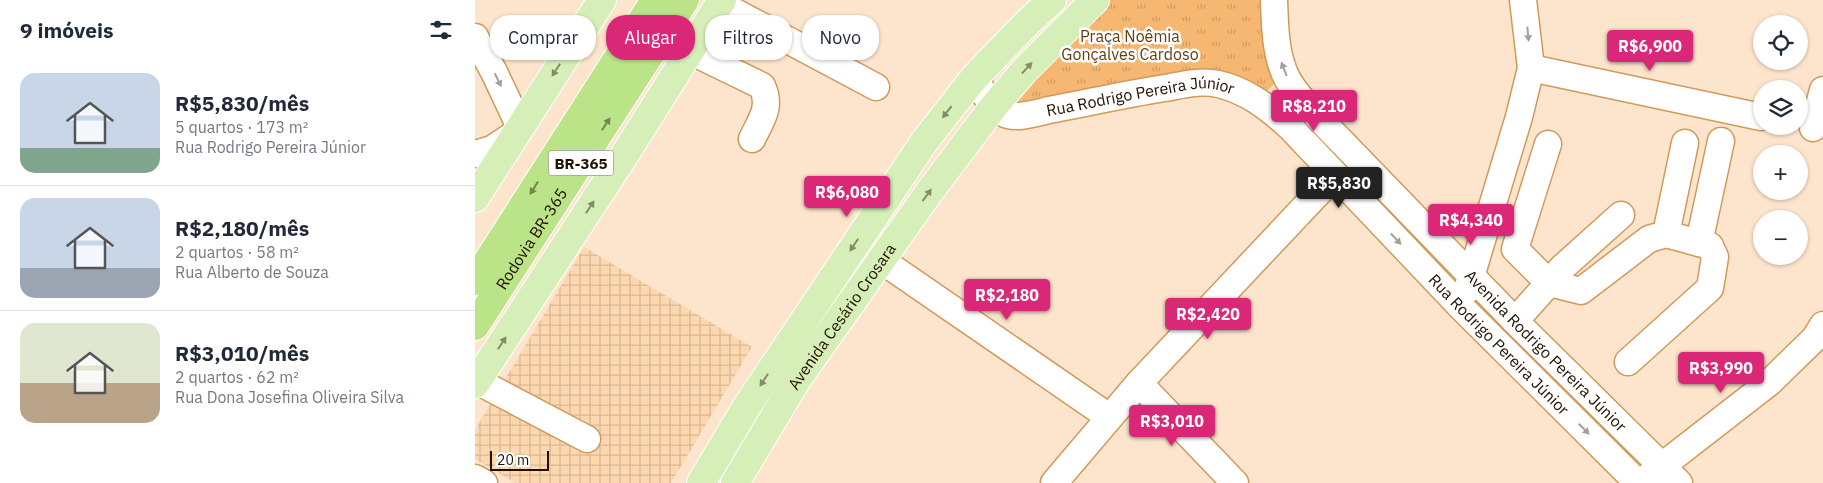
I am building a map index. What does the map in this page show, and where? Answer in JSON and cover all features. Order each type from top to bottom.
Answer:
[{"type":"highway","name":"Rodovia BR-365","points":[[475,281],[655,0]]},
{"type":"highway","name":"Rodovia BR-365","points":[[475,326],[685,0]]},
{"type":"main road","points":[[475,198],[602,0]]},
{"type":"main road","name":"Avenida Cesário Crosara","points":[[701,483],[741,417],[851,248],[924,142],[974,78],[1052,0]]},
{"type":"main road","name":"Avenida Cesário Crosara","points":[[735,483],[796,381],[881,260],[994,106],[1024,71],[1095,0]]},
{"type":"main road","points":[[695,43],[721,2]]},
{"type":"main road","points":[[476,382],[684,60]]},
{"type":"main road","points":[[741,417],[765,432]]},
{"type":"street","name":"Avenida Rodrigo Pereira Júnior","points":[[1274,0],[1276,32],[1283,70],[1293,88],[1309,108],[1515,320],[1670,474]]},
{"type":"street","points":[[1461,307],[1519,117],[1531,68],[1523,0]]},
{"type":"street","points":[[721,2],[876,87]]},
{"type":"street","points":[[475,37],[494,72],[518,130],[492,149],[475,154]]},
{"type":"street","points":[[695,53],[763,86],[767,96],[767,106],[752,139]]},
{"type":"street","points":[[1531,68],[1753,115]]},
{"type":"street","points":[[974,78],[994,106]]},
{"type":"street","name":"Rua Rodrigo Pereira Júnior","points":[[994,106],[1003,113],[1015,116],[1191,84],[1217,83],[1254,98],[1289,127],[1461,307],[1639,483]]},
{"type":"street","points":[[1811,128],[1823,90]]},
{"type":"street","points":[[1289,127],[1309,108]]},
{"type":"street","points":[[1699,243],[1721,141]]},
{"type":"street","points":[[1667,234],[1685,143]]},
{"type":"street","points":[[1549,144],[1515,249],[1549,283],[1581,291],[1649,239],[1667,234],[1710,246],[1715,257],[1710,288],[1628,362]]},
{"type":"street","points":[[1054,483],[1139,383],[1335,175]]},
{"type":"street","points":[[1515,320],[1563,267],[1621,215]]},
{"type":"street","points":[[881,260],[1109,417]]},
{"type":"street","points":[[1639,483],[1670,474],[1770,382],[1815,338],[1823,325]]},
{"type":"street","points":[[476,382],[587,438]]},
{"type":"street","points":[[1139,383],[1235,483]]},
{"type":"street","points":[[475,478],[483,483]]},
{"type":"shaded area","points":[[584,247],[752,347],[671,483],[515,483],[475,459],[475,430]]},
{"type":"green space","name":"Praça Noêmia Gonçalves Cardoso","points":[[1110,0],[1272,0],[1277,81],[1261,97],[1213,78],[1005,112],[1037,70]]}]
